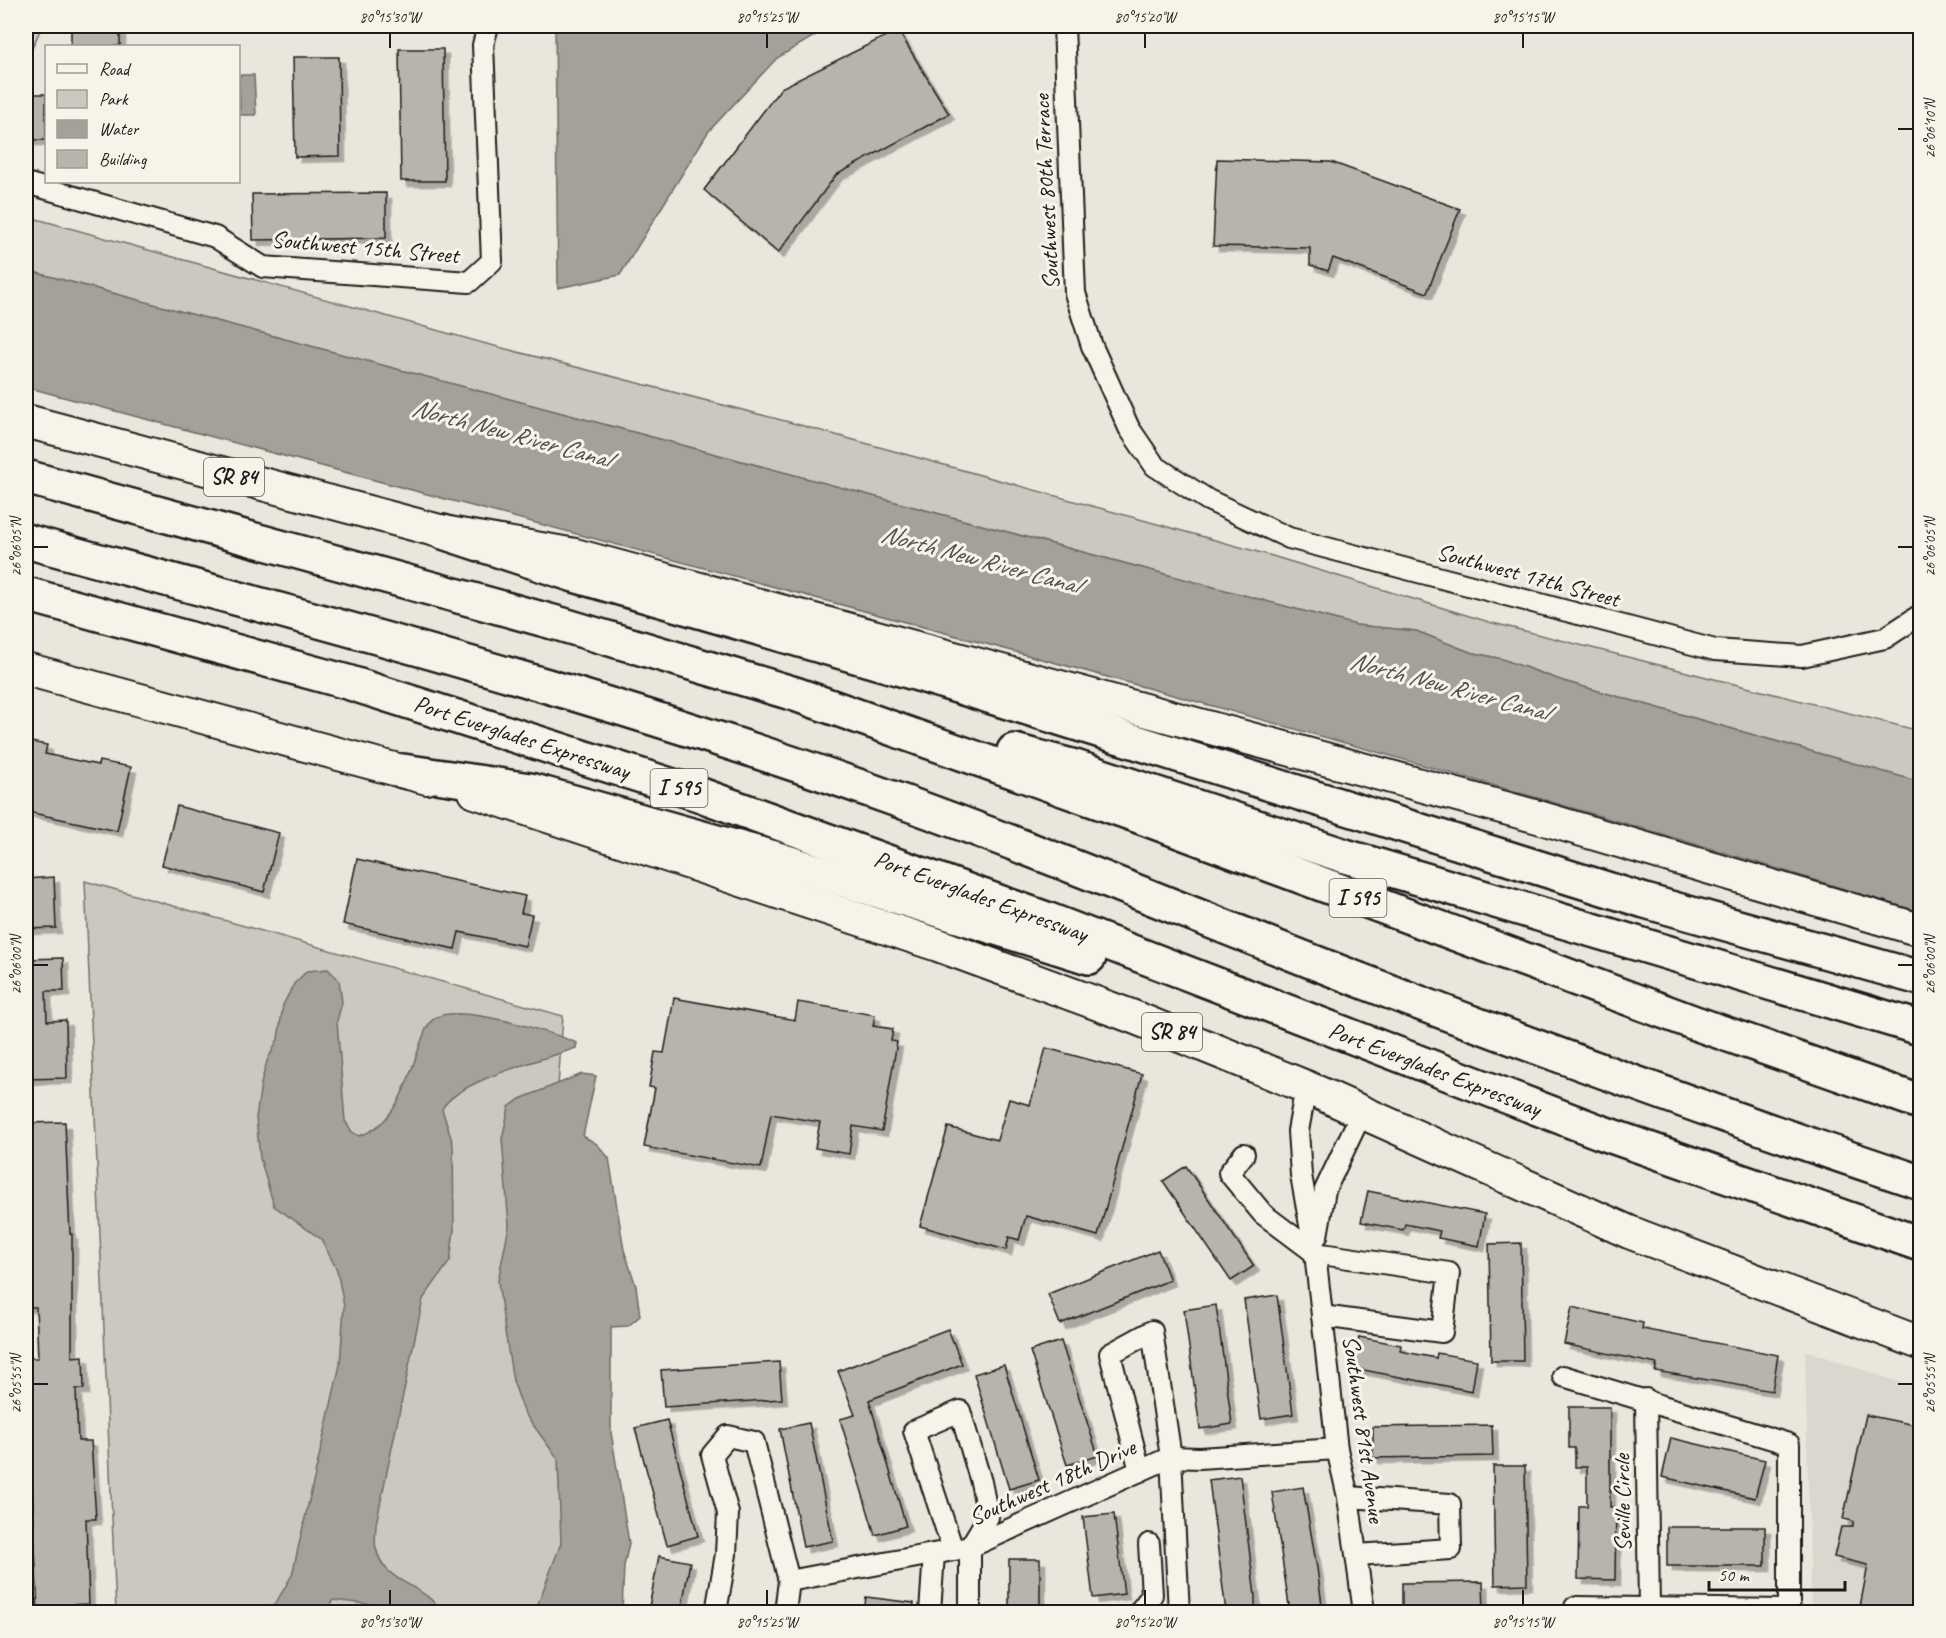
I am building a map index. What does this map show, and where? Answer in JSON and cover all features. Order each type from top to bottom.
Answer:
[{"type":"highway","name":"I 595","points":[[26,477],[560,624],[795,694],[1136,815],[1695,1023],[1920,1102]]},
{"type":"highway","points":[[443,532],[574,575],[925,676],[1646,901],[1920,978]]},
{"type":"highway","points":[[26,541],[342,627],[761,753],[905,802],[1377,986],[1824,1150],[1920,1182]]},
{"type":"highway","name":"Port Everglades Expressway","points":[[26,594],[347,682],[698,794],[1046,919],[1600,1132],[1920,1244]]},
{"type":"highway","points":[[795,694],[1075,767],[1345,856],[1920,1029]]},
{"type":"highway","points":[[403,771],[530,790],[752,851],[873,887],[1042,943],[1318,1024]]},
{"type":"main road","name":"SR 84","points":[[26,421],[443,532],[575,555],[1538,817],[1920,930]]},
{"type":"main road","name":"SR 84","points":[[26,669],[403,771],[538,812],[938,945],[1131,1016],[1306,1087],[1629,1232],[1920,1343]]},
{"type":"street","name":"Southwest 15th Street","points":[[26,183],[215,237],[263,267],[469,282],[492,261],[483,45],[488,26]]},
{"type":"street","name":"Southwest 80th Terrace","points":[[1064,26],[1075,292],[1092,346],[1129,428],[1142,449]]},
{"type":"street","name":"Southwest 17th Street","points":[[1142,449],[1155,466],[1209,500],[1289,538],[1714,650],[1802,656],[1885,638],[1920,615]]},
{"type":"street","name":"Southwest 81st Avenue","points":[[1306,1087],[1298,1131],[1301,1175],[1315,1253],[1336,1449],[1348,1497],[1364,1612]]},
{"type":"street","name":"Southwest 81st Avenue","points":[[1315,1253],[1325,1190],[1362,1112]]},
{"type":"street","points":[[1244,1154],[1229,1173],[1263,1214],[1315,1253],[1449,1273],[1442,1332],[1322,1316]]},
{"type":"street","points":[[1140,1471],[1110,1354],[1152,1331],[1171,1457],[1179,1612]]},
{"type":"street","points":[[1563,1376],[1646,1399],[1789,1444],[1789,1611],[1575,1607]]},
{"type":"street","name":"Seville Circle","points":[[1646,1399],[1649,1607]]},
{"type":"street","points":[[930,1612],[952,1550],[988,1517],[981,1482],[960,1411],[914,1431],[952,1550],[970,1612]]},
{"type":"street","points":[[716,1612],[726,1554],[728,1513],[712,1455],[728,1436],[754,1442],[789,1581],[785,1612]]},
{"type":"street","name":"Southwest 18th Drive","points":[[789,1581],[952,1550],[1171,1457],[1199,1458],[1336,1449]]},
{"type":"street","points":[[1348,1497],[1450,1504],[1450,1549],[1356,1555]]},
{"type":"street","points":[[1139,1612],[1152,1595],[1149,1544]]},
{"type":"shaded area","points":[[1805,1350],[1920,1389],[1920,1612],[1811,1612]]},
{"type":"green space","points":[[26,26],[42,26],[29,55],[26,54]]},
{"type":"green space","points":[[26,216],[483,343],[789,422],[1269,555],[1489,622],[1920,731],[1920,782],[1563,681],[1502,659],[1470,652],[1416,631],[1356,625],[26,270]]},
{"type":"green space","points":[[85,881],[563,1016],[555,1129],[599,1612],[116,1612]]},
{"type":"water","points":[[555,26],[831,26],[777,58],[708,132],[620,275],[558,288]]},
{"type":"water","points":[[240,75],[254,75],[256,115],[240,115]]},
{"type":"water","name":"North New River Canal","points":[[26,270],[1356,625],[1416,631],[1470,652],[1502,659],[1563,681],[1920,782],[1920,912],[1449,772],[1212,706],[26,387]]},
{"type":"water","points":[[328,969],[339,980],[342,1002],[337,1021],[345,1121],[352,1132],[359,1136],[383,1122],[392,1111],[405,1086],[426,1030],[435,1018],[447,1014],[483,1016],[548,1032],[577,1043],[576,1048],[503,1072],[465,1088],[451,1098],[442,1109],[453,1144],[454,1230],[450,1261],[423,1299],[376,1524],[375,1539],[381,1560],[388,1570],[426,1595],[440,1612],[398,1612],[382,1606],[333,1600],[325,1612],[266,1612],[277,1601],[292,1575],[340,1365],[344,1306],[337,1270],[321,1239],[274,1206],[260,1158],[256,1118],[267,1061],[278,1039],[283,1005],[294,984],[307,971]]},
{"type":"water","points":[[582,1074],[596,1076],[583,1136],[597,1144],[609,1158],[624,1250],[636,1286],[640,1316],[628,1326],[611,1327],[611,1432],[629,1543],[624,1566],[622,1612],[535,1612],[561,1543],[558,1459],[525,1414],[513,1381],[498,1281],[509,1226],[502,1139],[509,1107],[520,1099]]},
{"type":"building","points":[[71,26],[120,26],[120,45],[71,45]]},
{"type":"building","points":[[898,30],[949,114],[836,175],[778,253],[704,190],[781,88]]},
{"type":"building","points":[[399,49],[443,49],[445,181],[401,181]]},
{"type":"building","points":[[293,57],[339,57],[340,156],[295,157]]},
{"type":"building","points":[[26,94],[45,94],[45,140],[26,140]]},
{"type":"building","points":[[1217,159],[1331,162],[1460,209],[1427,293],[1333,258],[1328,271],[1310,265],[1310,248],[1213,246]]},
{"type":"building","points":[[386,193],[386,238],[253,240],[252,194]]},
{"type":"building","points":[[26,741],[47,745],[45,754],[98,765],[99,761],[131,767],[117,831],[28,812],[30,802],[26,801]]},
{"type":"building","points":[[177,806],[279,833],[264,892],[162,865]]},
{"type":"building","points":[[357,859],[525,896],[521,913],[532,915],[525,946],[459,932],[455,949],[343,924]]},
{"type":"building","points":[[54,877],[56,928],[26,929],[26,879]]},
{"type":"building","points":[[63,958],[64,991],[46,991],[47,1021],[66,1020],[67,1078],[26,1079],[26,959]]},
{"type":"building","points":[[674,998],[795,1020],[798,1002],[875,1015],[873,1026],[893,1029],[891,1041],[897,1042],[882,1131],[853,1126],[849,1154],[815,1148],[820,1122],[771,1114],[761,1168],[644,1147],[655,1088],[649,1087],[655,1052],[664,1053]]},
{"type":"building","points":[[1046,1048],[1142,1074],[1098,1236],[1026,1216],[1019,1240],[1009,1237],[1006,1250],[920,1226],[948,1127],[997,1140],[1009,1099],[1030,1105]]},
{"type":"building","points":[[65,1122],[70,1234],[72,1234],[72,1357],[83,1356],[84,1389],[76,1389],[78,1441],[91,1441],[96,1519],[86,1519],[89,1604],[66,1605],[67,1612],[38,1612],[26,1358],[38,1358],[36,1307],[26,1307],[26,1123]]},
{"type":"building","points":[[1186,1166],[1254,1266],[1231,1281],[1163,1181]]},
{"type":"building","points":[[1368,1191],[1485,1214],[1479,1246],[1438,1238],[1440,1231],[1405,1224],[1403,1230],[1361,1222]]},
{"type":"building","points":[[1521,1243],[1523,1361],[1491,1361],[1489,1244]]},
{"type":"building","points":[[1158,1250],[1170,1280],[1060,1324],[1048,1294]]},
{"type":"building","points":[[1277,1295],[1293,1414],[1261,1419],[1244,1300]]},
{"type":"building","points":[[1216,1305],[1232,1424],[1200,1429],[1184,1310]]},
{"type":"building","points":[[1572,1307],[1643,1323],[1642,1329],[1778,1355],[1772,1391],[1655,1371],[1657,1364],[1564,1344]]},
{"type":"building","points":[[948,1329],[962,1364],[869,1400],[906,1526],[875,1535],[840,1419],[855,1415],[838,1371]]},
{"type":"building","points":[[1359,1337],[1401,1345],[1400,1351],[1436,1358],[1437,1353],[1477,1360],[1472,1391],[1353,1368]]},
{"type":"building","points":[[1061,1341],[1098,1456],[1067,1465],[1030,1351]]},
{"type":"building","points":[[779,1362],[782,1399],[664,1407],[661,1370]]},
{"type":"building","points":[[1004,1365],[1039,1480],[1009,1489],[974,1374]]},
{"type":"building","points":[[1569,1407],[1610,1407],[1610,1507],[1616,1507],[1615,1580],[1578,1579],[1579,1506],[1587,1506],[1587,1467],[1575,1467],[1575,1448],[1569,1448]]},
{"type":"building","points":[[1866,1415],[1920,1426],[1920,1612],[1859,1612],[1868,1565],[1834,1557],[1841,1527],[1853,1527],[1853,1521],[1843,1519]]},
{"type":"building","points":[[667,1420],[698,1536],[667,1545],[635,1428]]},
{"type":"building","points":[[809,1423],[833,1541],[803,1547],[780,1429]]},
{"type":"building","points":[[1492,1425],[1493,1456],[1373,1458],[1373,1427]]},
{"type":"building","points":[[1671,1438],[1765,1460],[1755,1498],[1662,1477]]},
{"type":"building","points":[[1493,1466],[1525,1466],[1527,1584],[1495,1585]]},
{"type":"building","points":[[1240,1476],[1255,1612],[1226,1612],[1209,1480]]},
{"type":"building","points":[[1303,1487],[1323,1612],[1290,1612],[1272,1492]]},
{"type":"building","points":[[1114,1514],[1124,1594],[1093,1598],[1083,1517]]},
{"type":"building","points":[[1667,1527],[1765,1527],[1765,1566],[1667,1566]]},
{"type":"building","points":[[659,1556],[690,1562],[681,1612],[648,1612]]},
{"type":"building","points":[[1009,1559],[1040,1559],[1040,1612],[1009,1612]]},
{"type":"building","points":[[1483,1582],[1484,1612],[1402,1612],[1402,1583]]},
{"type":"building","points":[[866,1597],[914,1603],[913,1612],[864,1612]]}]
